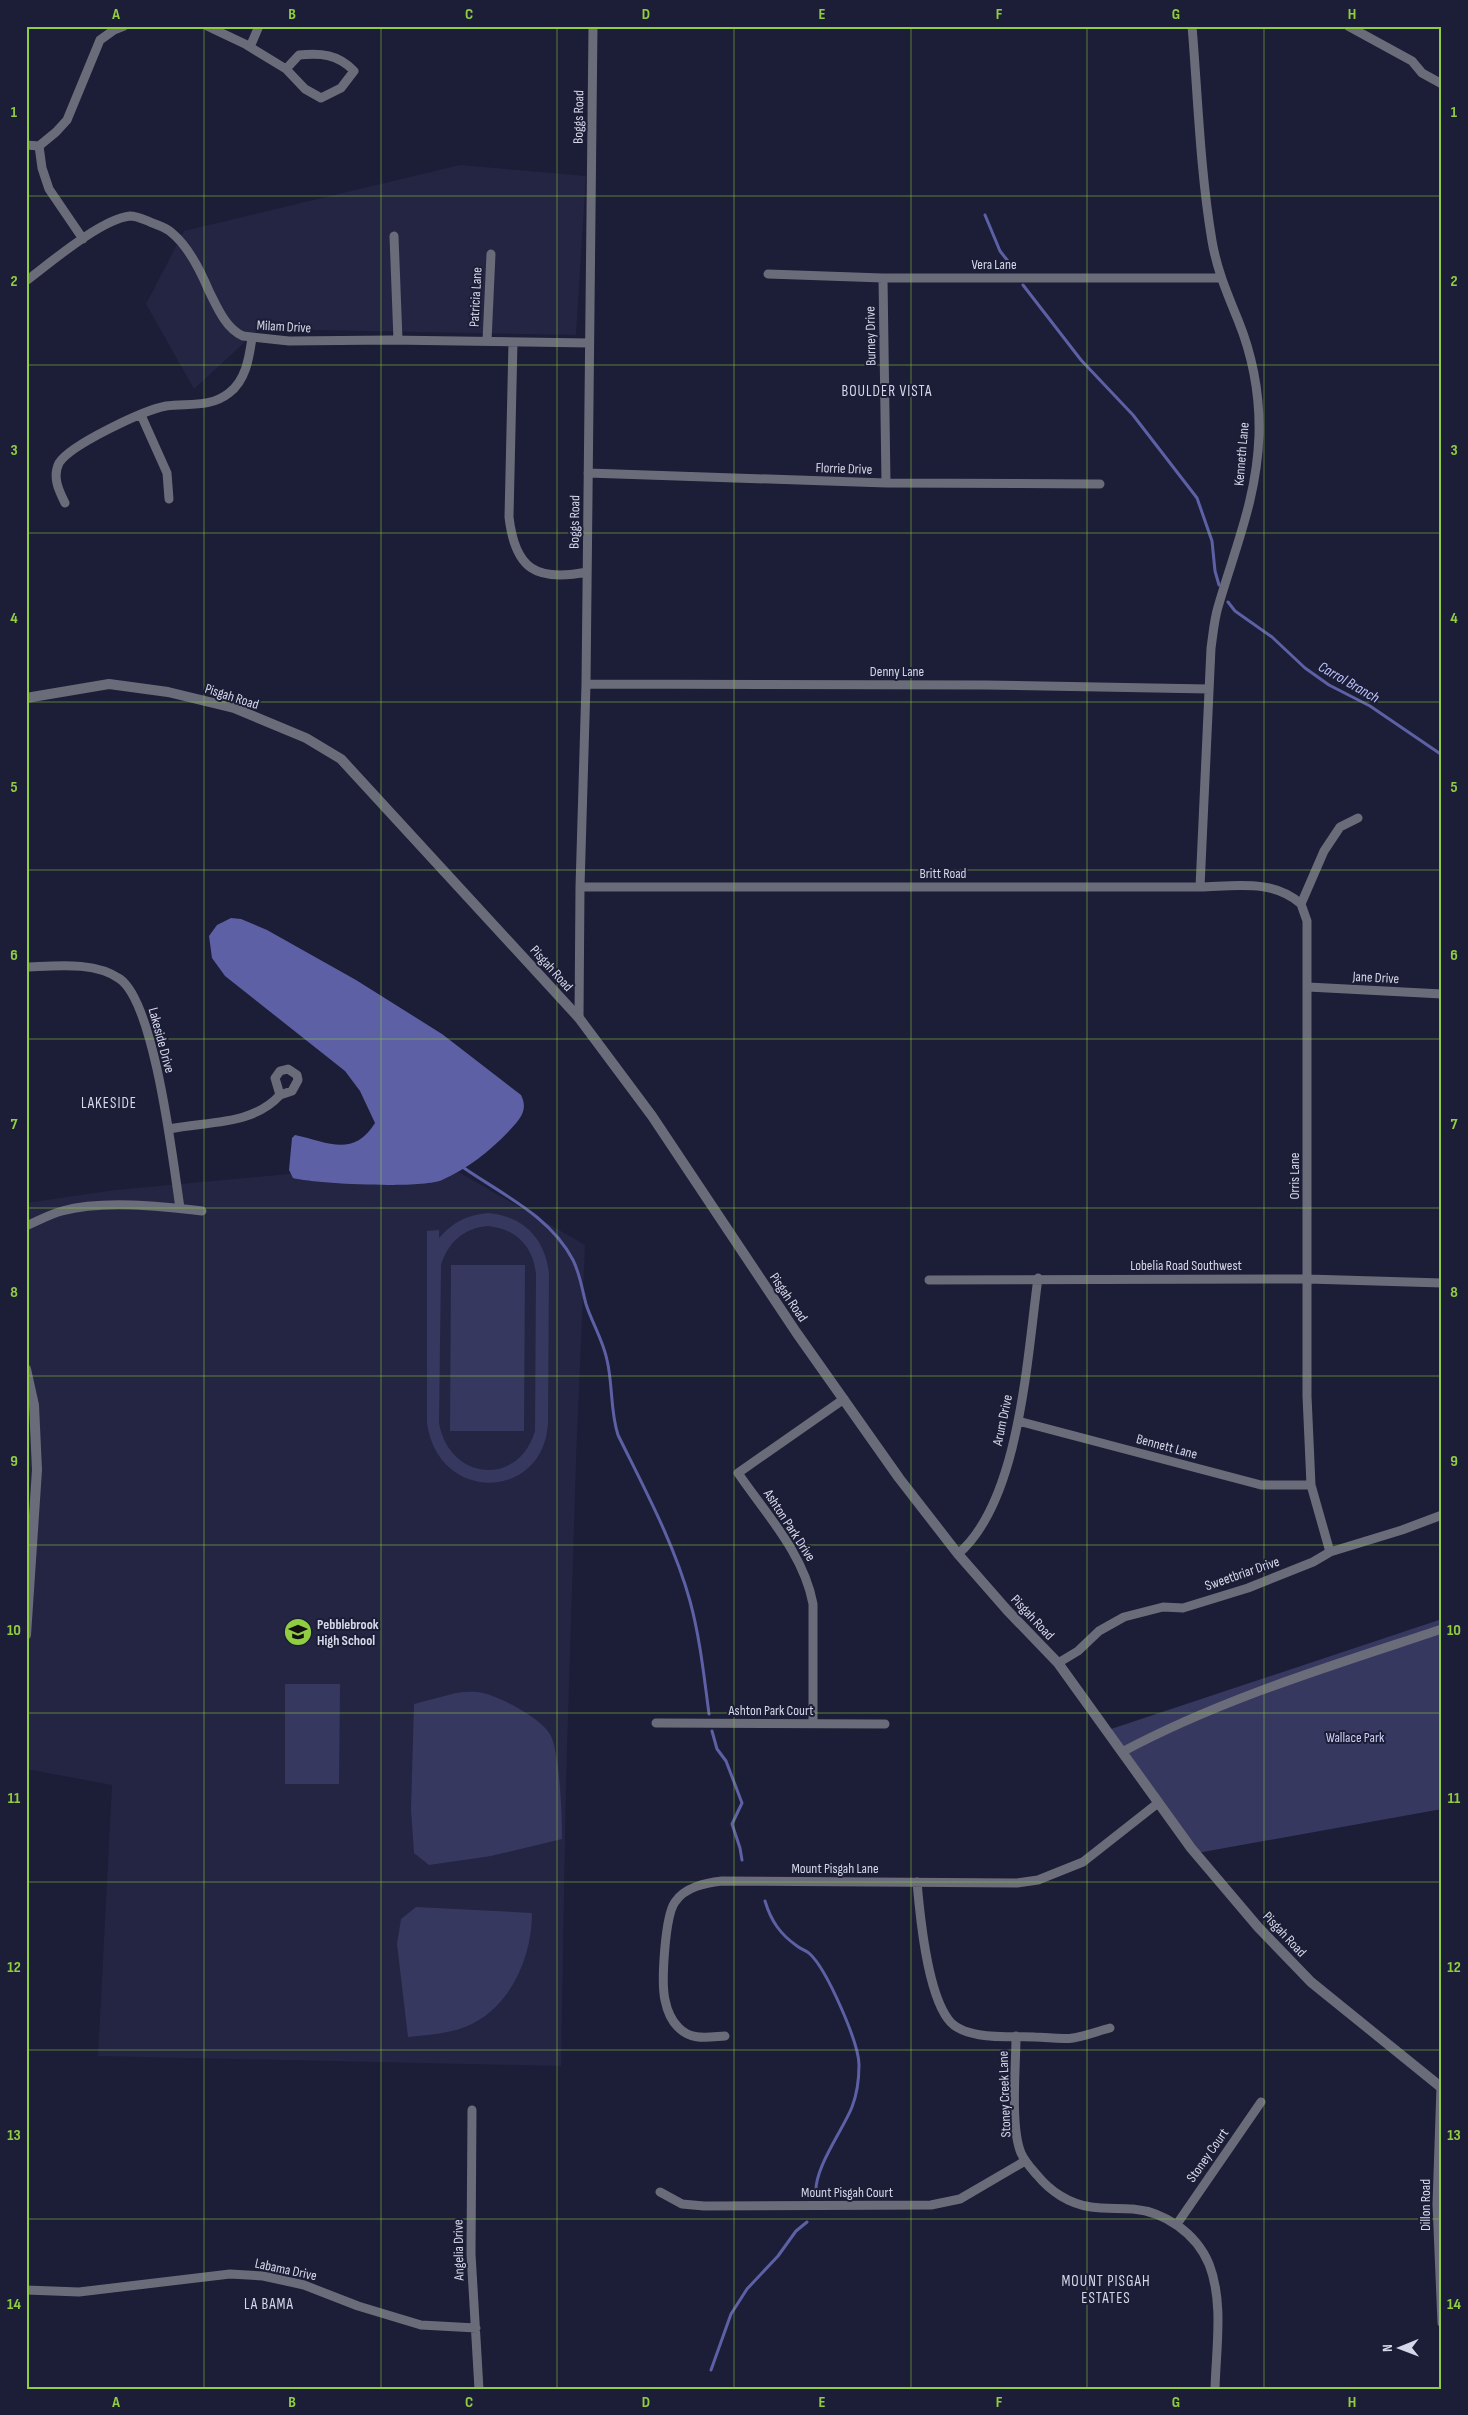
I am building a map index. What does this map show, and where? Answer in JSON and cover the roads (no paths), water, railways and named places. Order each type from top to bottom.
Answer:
[{"type":"street","points":[[26,145],[39,146],[67,120],[100,40],[124,26]]},
{"type":"street","points":[[207,26],[250,47],[286,69],[305,89],[321,98],[341,88],[354,71],[336,57],[316,54],[299,55],[286,69]]},
{"type":"street","points":[[250,47],[259,26]]},
{"type":"street","name":"Boggs Road","points":[[579,1018],[580,887],[586,684],[592,26]]},
{"type":"street","name":"Kenneth Lane","points":[[1192,26],[1195,92],[1212,241],[1220,278],[1239,322],[1255,374],[1258,391],[1258,435],[1249,510],[1217,609],[1208,689],[1200,887]]},
{"type":"street","points":[[1348,26],[1412,61],[1422,73],[1442,84]]},
{"type":"street","points":[[39,146],[42,168],[49,189],[83,239]]},
{"type":"street","name":"Milam Drive","points":[[26,281],[83,239],[114,222],[130,216],[142,219],[172,233],[203,277],[224,318],[237,334],[252,338],[289,341],[398,340],[589,344]]},
{"type":"street","points":[[394,236],[398,340]]},
{"type":"street","name":"Patricia Lane","points":[[487,341],[491,254]]},
{"type":"street","name":"Vera Lane","points":[[768,274],[883,278],[1220,278]]},
{"type":"street","name":"Burney Drive","points":[[883,278],[886,483]]},
{"type":"street","points":[[65,503],[58,489],[56,475],[59,464],[65,456],[77,446],[141,415],[166,406],[206,403],[219,400],[240,381],[247,366],[252,338]]},
{"type":"street","points":[[513,342],[510,517],[514,544],[518,554],[534,570],[558,574],[587,572]]},
{"type":"street","points":[[141,415],[167,473],[170,499]]},
{"type":"street","name":"Florrie Drive","points":[[588,472],[886,483],[1100,484]]},
{"type":"street","name":"Pisgah Road","points":[[26,698],[109,684],[168,692],[234,708],[306,738],[341,759],[579,1018],[652,1116],[796,1332],[900,1478],[958,1554],[1007,1610],[1058,1663],[1192,1848],[1240,1905],[1311,1982],[1441,2088]]},
{"type":"street","name":"Denny Lane","points":[[586,684],[986,685],[1208,689]]},
{"type":"street","points":[[1301,904],[1330,843],[1340,827],[1358,818]]},
{"type":"street","name":"Britt Road","points":[[580,887],[1200,887],[1261,885],[1290,894],[1301,904]]},
{"type":"street","name":"Orris Lane","points":[[1301,904],[1307,921],[1308,986],[1307,1396],[1311,1485],[1330,1552]]},
{"type":"street","name":"Lakeside Drive","points":[[26,967],[61,966],[107,972],[125,983],[137,1001],[144,1020],[169,1129],[180,1208]]},
{"type":"street","name":"Jane Drive","points":[[1308,986],[1442,994]]},
{"type":"street","points":[[169,1129],[230,1121],[266,1108],[280,1096]]},
{"type":"street","points":[[26,1226],[63,1211],[103,1206],[161,1206],[202,1211]]},
{"type":"street","name":"Lobelia Road Southwest","points":[[929,1280],[1038,1278],[1308,1279],[1442,1283]]},
{"type":"street","name":"Arum Drive","points":[[958,1554],[969,1545],[984,1524],[997,1498],[1018,1421],[1038,1278]]},
{"type":"street","points":[[26,1369],[34,1406],[36,1470],[26,1635]]},
{"type":"street","name":"Ashton Park Drive","points":[[813,1724],[813,1604],[809,1585],[797,1558],[738,1473],[844,1400]]},
{"type":"street","name":"Bennett Lane","points":[[1018,1421],[1261,1485],[1311,1485]]},
{"type":"street","name":"Sweetbriar Drive","points":[[1058,1663],[1078,1651],[1099,1631],[1124,1617],[1163,1608],[1182,1608],[1248,1588],[1312,1562],[1330,1552],[1402,1530],[1442,1515]]},
{"type":"street","points":[[1122,1752],[1180,1722],[1316,1671],[1442,1628]]},
{"type":"street","name":"Ashton Park Court","points":[[656,1723],[885,1724]]},
{"type":"street","name":"Mount Pisgah Lane","points":[[725,2036],[695,2038],[679,2028],[668,2013],[664,1998],[666,1933],[674,1902],[685,1892],[702,1884],[722,1881],[1017,1883],[1038,1880],[1083,1862],[1158,1802]]},
{"type":"street","points":[[917,1882],[920,1923],[929,1965],[940,2005],[949,2021],[962,2030],[985,2036],[1072,2038],[1110,2028]]},
{"type":"street","name":"Stoney Creek Lane","points":[[1016,2036],[1016,2125],[1020,2152],[1043,2183],[1057,2194],[1073,2202],[1090,2207],[1134,2209],[1156,2214],[1177,2224],[1199,2246],[1209,2265],[1217,2312],[1215,2389]]},
{"type":"street","name":"Dillon Road","points":[[1441,2088],[1438,2204],[1442,2323]]},
{"type":"street","name":"Stoney Court","points":[[1177,2224],[1261,2102]]},
{"type":"street","name":"Angelia Drive","points":[[472,2110],[471,2254],[479,2389]]},
{"type":"street","name":"Mount Pisgah Court","points":[[660,2192],[682,2204],[704,2206],[931,2205],[960,2199],[1025,2161]]},
{"type":"street","name":"Labama Drive","points":[[26,2290],[79,2292],[230,2274],[263,2276],[304,2285],[334,2295],[358,2306],[421,2325],[476,2328]]},
{"type":"waterway","points":[[985,215],[1000,251],[1011,265]]},
{"type":"waterway","points":[[1023,285],[1081,360],[1133,415],[1197,498],[1212,541],[1215,571],[1219,585]]},
{"type":"waterway","name":"Carrol Branch","points":[[1228,602],[1235,611],[1272,637],[1305,668],[1329,685],[1370,706],[1442,755]]},
{"type":"waterway","points":[[464,1168],[510,1197],[539,1219],[552,1231],[573,1260],[586,1304],[605,1353],[609,1369],[615,1426],[618,1435],[667,1537],[690,1601],[699,1643],[709,1714]]},
{"type":"waterway","points":[[712,1731],[717,1749],[726,1761],[742,1803],[732,1824],[742,1860]]},
{"type":"waterway","points":[[765,1901],[773,1921],[781,1932],[810,1954],[825,1975],[841,2007],[858,2055],[859,2076],[854,2102],[819,2174],[816,2195]]},
{"type":"waterway","points":[[711,2370],[731,2314],[747,2289],[778,2256],[796,2231],[807,2222]]},
{"type":"place","name":"Pebblebrook High School","points":[[298,1632]]},
{"type":"district","name":"BOULDER VISTA","points":[[887,391]]},
{"type":"district","name":"LAKESIDE","points":[[109,1103]]},
{"type":"district","name":"MOUNT PISGAH ESTATES","points":[[1106,2290]]},
{"type":"district","name":"LA BAMA","points":[[269,2304]]},
{"type":"park label","name":"Wallace Park","points":[[1355,1737]]}]
